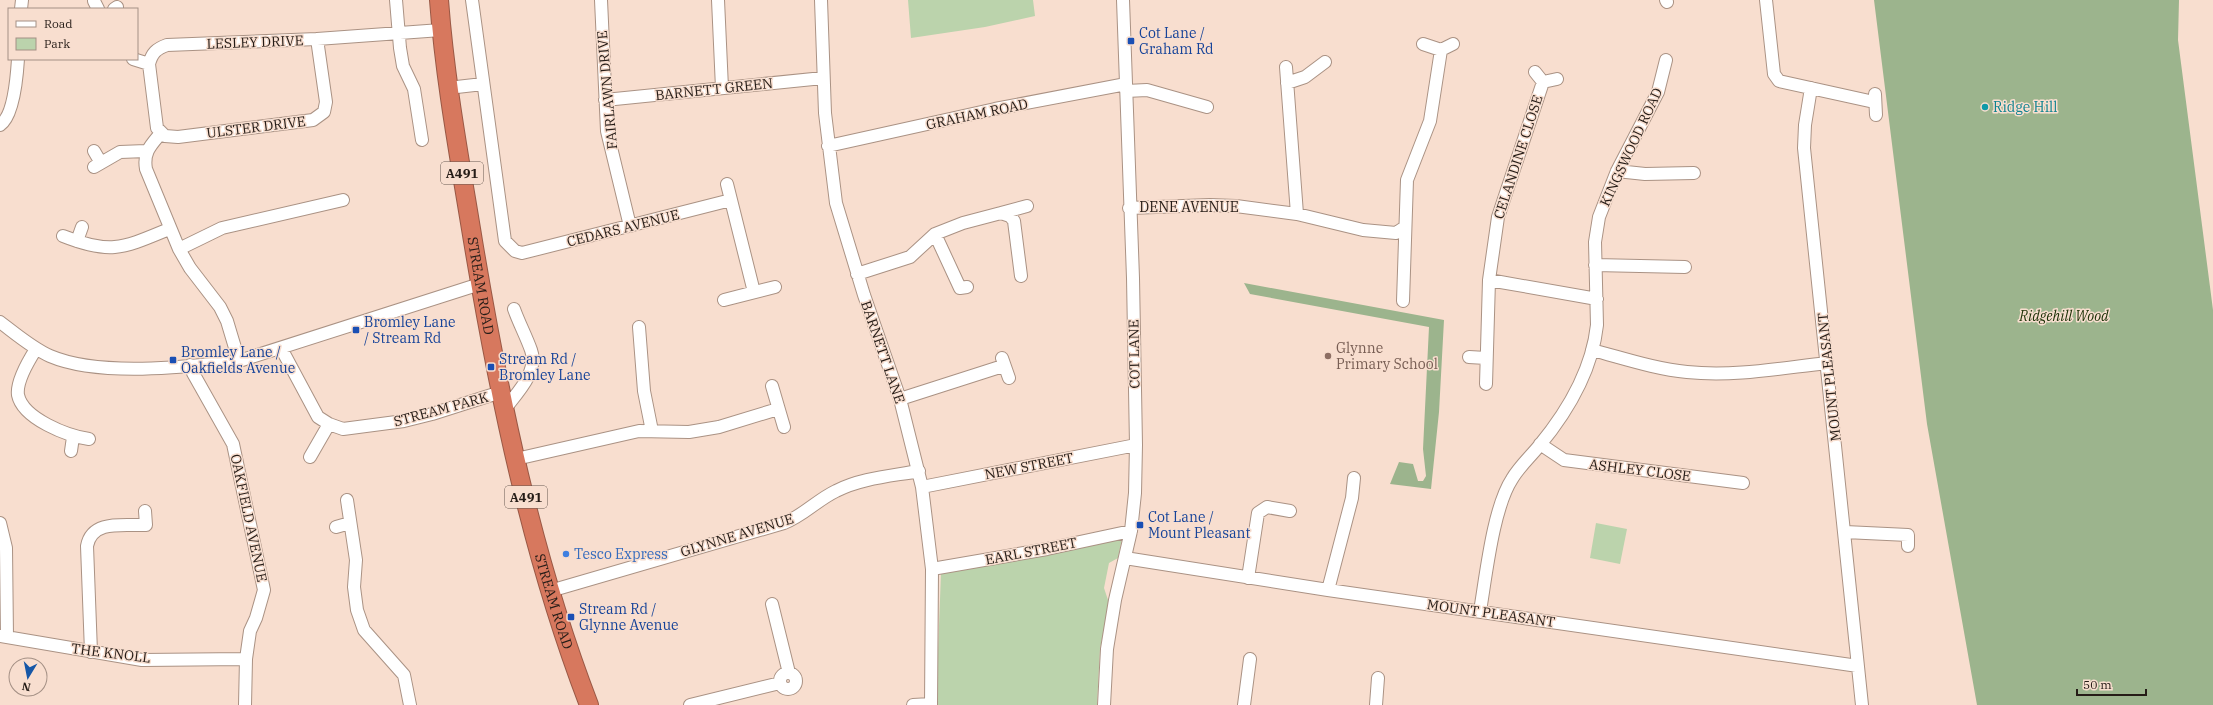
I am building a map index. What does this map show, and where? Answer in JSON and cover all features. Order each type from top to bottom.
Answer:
[{"type":"highway","name":"STREAM ROAD","points":[[439,0],[448,88],[480,284],[504,410],[557,618],[589,705]]},
{"type":"street","points":[[396,0],[397,33],[403,66],[414,89],[422,140]]},
{"type":"street","points":[[448,88],[483,84],[472,0]]},
{"type":"street","name":"FAIRLAWN DRIVE","points":[[601,0],[607,130],[614,165],[630,226]]},
{"type":"street","points":[[718,0],[722,88]]},
{"type":"street","name":"BARNETT LANE","points":[[821,0],[823,78],[828,146],[836,203],[857,274],[900,399],[922,486],[932,569],[931,704]]},
{"type":"street","name":"COT LANE","points":[[1104,705],[1107,649],[1125,558],[1135,493],[1136,445],[1133,278],[1129,208],[1123,0]]},
{"type":"street","points":[[1766,0],[1776,78],[1779,81],[1811,88],[1875,98],[1876,115]]},
{"type":"street","name":"LESLEY DRIVE","points":[[149,64],[152,54],[159,48],[167,46],[317,39],[441,30]]},
{"type":"street","name":"ULSTER DRIVE","points":[[161,133],[165,136],[178,137],[313,120],[324,112],[326,102],[317,39]]},
{"type":"street","points":[[1423,44],[1441,50],[1453,44]]},
{"type":"street","points":[[1402,301],[1407,180],[1430,121],[1441,50]]},
{"type":"street","points":[[0,125],[4,123],[10,110],[18,60]]},
{"type":"street","points":[[135,60],[149,64],[157,128],[161,133],[146,151],[146,169],[169,229],[179,249],[190,268],[220,308],[227,321],[239,361]]},
{"type":"street","name":"KINGSWOOD ROAD","points":[[1480,611],[1501,500],[1512,479],[1540,444],[1577,392],[1592,350],[1597,324],[1595,242],[1599,217],[1617,171],[1658,92],[1666,60]]},
{"type":"street","points":[[1287,83],[1304,77],[1326,62]]},
{"type":"street","points":[[1286,67],[1297,214]]},
{"type":"street","name":"CELANDINE CLOSE","points":[[1535,72],[1543,82]]},
{"type":"street","name":"BARNETT GREEN","points":[[605,100],[823,78]]},
{"type":"street","name":"CELANDINE CLOSE","points":[[1543,82],[1558,79]]},
{"type":"street","name":"CELANDINE CLOSE","points":[[1486,384],[1489,280],[1492,250],[1500,210],[1543,82]]},
{"type":"street","name":"CEDARS AVENUE","points":[[483,84],[491,127],[494,173],[505,241],[515,251],[522,253],[731,200]]},
{"type":"street","name":"GRAHAM ROAD","points":[[828,146],[995,109],[1126,87],[1147,90],[1192,107],[1208,106]]},
{"type":"street","name":"MOUNT PLEASANT","points":[[1811,88],[1805,126],[1804,148],[1862,705]]},
{"type":"street","points":[[94,151],[98,165],[120,152],[146,151]]},
{"type":"street","points":[[1617,171],[1646,174],[1695,172]]},
{"type":"street","points":[[727,184],[754,292]]},
{"type":"street","points":[[179,249],[222,228],[343,200]]},
{"type":"street","name":"DENE AVENUE","points":[[1129,208],[1210,204],[1297,214],[1363,230],[1396,233],[1405,227]]},
{"type":"street","points":[[857,274],[910,257],[935,234],[963,223],[1027,206]]},
{"type":"street","points":[[1002,213],[1010,216],[1014,221],[1021,276]]},
{"type":"street","points":[[77,241],[82,227]]},
{"type":"street","points":[[63,236],[93,247],[120,247],[169,229]]},
{"type":"street","points":[[935,234],[960,288],[967,287]]},
{"type":"street","points":[[1595,266],[1687,266]]},
{"type":"street","points":[[1489,280],[1597,298]]},
{"type":"street","points":[[0,322],[36,349],[66,362],[97,368],[190,365],[239,361],[480,284]]},
{"type":"street","points":[[724,300],[775,287]]},
{"type":"street","points":[[504,410],[526,381],[532,360],[532,350],[521,330],[514,309]]},
{"type":"street","points":[[639,327],[644,391],[652,431]]},
{"type":"street","points":[[281,348],[318,417],[329,424],[310,457]]},
{"type":"street","points":[[36,349],[22,372],[18,394],[23,404],[34,416],[53,428],[73,437],[89,440]]},
{"type":"street","points":[[1592,350],[1666,369],[1688,372],[1729,374],[1827,363]]},
{"type":"street","points":[[1469,358],[1486,358]]},
{"type":"street","points":[[900,399],[1003,362],[1009,378]]},
{"type":"street","name":"OAKFIELD AVENUE","points":[[190,365],[233,444],[264,590],[256,618],[250,632],[246,659],[245,705]]},
{"type":"street","points":[[772,386],[784,427]]},
{"type":"street","name":"STREAM PARK","points":[[329,424],[343,429],[404,420],[501,392]]},
{"type":"street","points":[[516,459],[639,431],[689,432],[719,428],[778,409]]},
{"type":"street","points":[[71,451],[73,437]]},
{"type":"street","name":"ASHLEY CLOSE","points":[[1540,444],[1564,460],[1744,483]]},
{"type":"street","name":"NEW STREET","points":[[922,486],[1136,445]]},
{"type":"street","name":"GLYNNE AVENUE","points":[[550,591],[784,524],[795,519],[834,491],[853,483],[919,471]]},
{"type":"street","points":[[1328,590],[1350,506],[1354,478]]},
{"type":"street","points":[[347,500],[356,560],[354,587],[357,610],[364,630],[404,675],[410,705]]},
{"type":"street","points":[[1248,578],[1258,513],[1267,507],[1290,511]]},
{"type":"street","points":[[91,652],[87,546],[89,537],[100,527],[146,525],[145,511]]},
{"type":"street","points":[[0,522],[6,548],[4,637]]},
{"type":"street","points":[[336,527],[350,523]]},
{"type":"street","name":"EARL STREET","points":[[932,569],[1047,549],[1130,530]]},
{"type":"street","points":[[1845,532],[1908,535],[1908,546]]},
{"type":"street","name":"MOUNT PLEASANT","points":[[1125,558],[1328,590],[1858,666]]},
{"type":"street","points":[[690,705],[780,683],[786,688],[794,686],[795,677],[789,673],[772,604]]},
{"type":"street","name":"THE KNOLL","points":[[4,637],[142,660],[246,659]]},
{"type":"street","points":[[1244,705],[1250,659]]},
{"type":"street","points":[[1376,705],[1378,678]]},
{"type":"street","points":[[913,705],[931,704]]},
{"type":"green space","points":[[908,0],[1033,0],[1035,16],[985,27],[911,38]]},
{"type":"green space","name":"Ridgehill Wood","points":[[1874,0],[2179,0],[2178,40],[2213,310],[2213,705],[1977,705],[1927,424]]},
{"type":"green space","points":[[1244,283],[1444,320],[1439,412],[1431,489],[1390,484],[1399,462],[1413,464],[1418,481],[1423,481],[1426,476],[1423,449],[1429,327],[1250,294]]},
{"type":"green space","points":[[1596,523],[1627,529],[1620,564],[1590,558]]},
{"type":"green space","points":[[1122,538],[1118,558],[1109,563],[1104,588],[1109,603],[1100,649],[1097,705],[936,705],[941,573]]},
{"type":"place","name":"Cot Lane / Graham Rd","points":[[1131,41]]},
{"type":"place","name":"Ridge Hill","points":[[1985,107]]},
{"type":"place","name":"Bromley Lane / Stream Rd","points":[[356,330]]},
{"type":"place","name":"Glynne Primary School","points":[[1328,356]]},
{"type":"place","name":"Bromley Lane / Oakfields Avenue","points":[[173,360]]},
{"type":"place","name":"Stream Rd / Bromley Lane","points":[[491,367]]},
{"type":"place","name":"Cot Lane / Mount Pleasant","points":[[1140,525]]},
{"type":"place","name":"Tesco Express","points":[[566,554]]},
{"type":"place","name":"Stream Rd / Glynne Avenue","points":[[571,617]]}]
